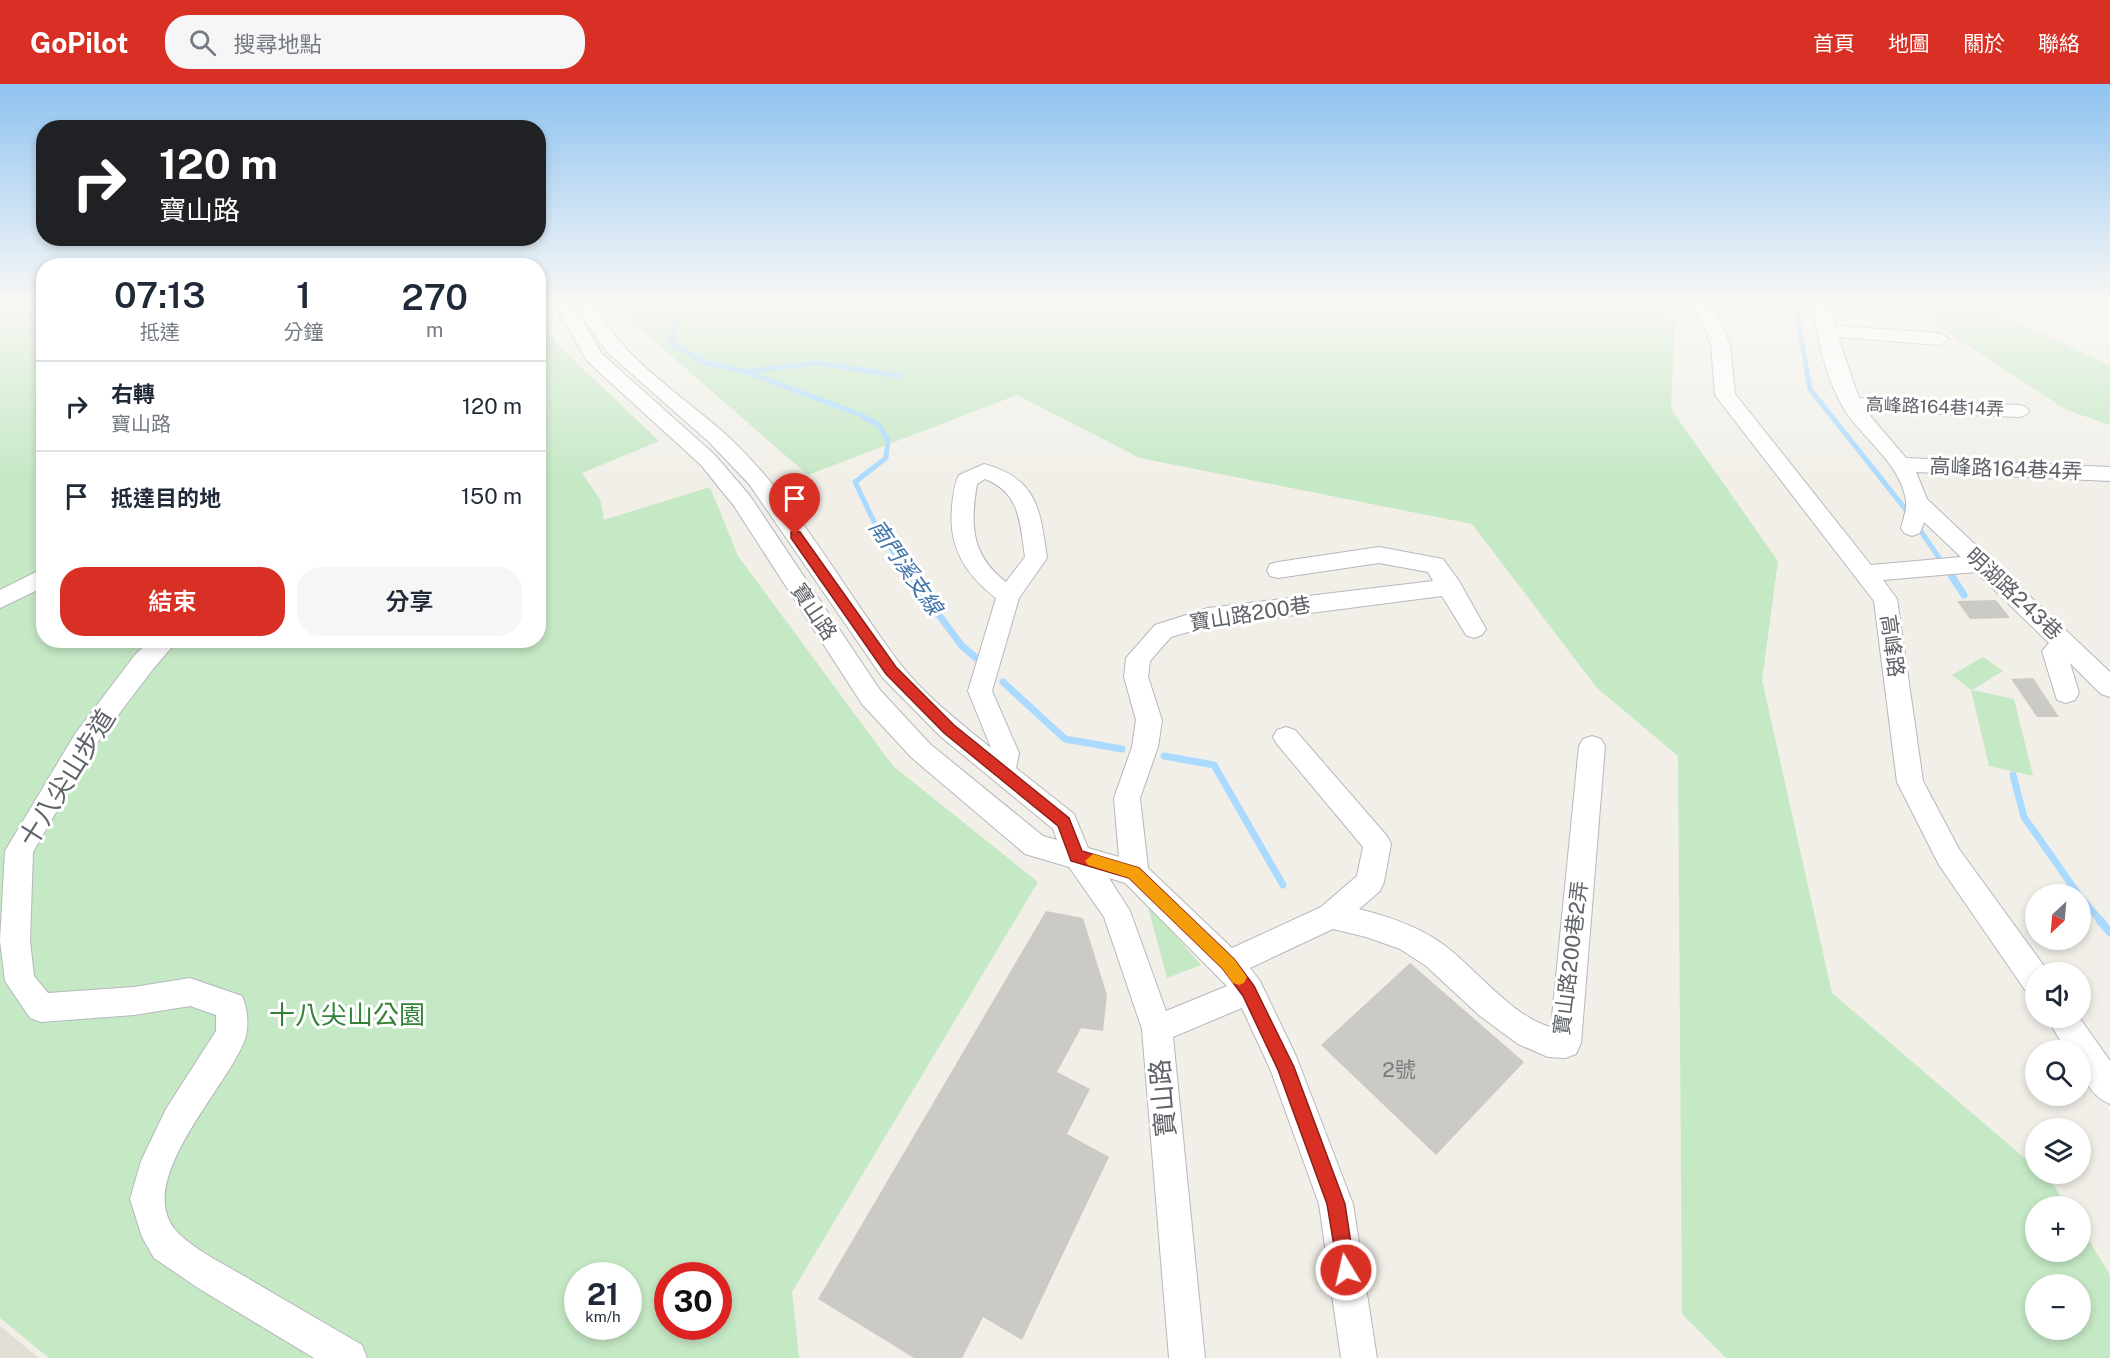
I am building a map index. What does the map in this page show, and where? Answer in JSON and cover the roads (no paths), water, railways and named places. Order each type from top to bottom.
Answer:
[{"type":"street","name":"寶山路","points":[[599,361],[708,460],[742,501],[871,697],[921,752],[1035,846],[1077,856]]},
{"type":"street","name":"寶山路","points":[[629,361],[716,437],[757,479],[891,670],[949,729],[1064,822],[1077,856],[1116,911],[1157,1029],[1187,1358]]},
{"type":"street","name":"高峰路","points":[[1725,361],[1725,395],[1885,599],[1910,782],[1949,857],[2025,964]]},
{"type":"street","points":[[1836,361],[1851,404],[1868,432],[1902,465],[1917,502],[1912,528]]},
{"type":"street","name":"高峰路164巷14弄","points":[[1851,404],[2019,411]]},
{"type":"street","name":"高峰路164巷4弄","points":[[1902,465],[2110,474]]},
{"type":"street","points":[[1002,772],[1006,753],[980,691],[1008,596],[1036,558],[1028,501],[1020,489],[1004,477],[984,471],[967,480],[960,513],[964,539],[976,568],[1008,596]]},
{"type":"street","name":"明湖路243巷","points":[[1917,502],[2110,687]]},
{"type":"street","name":"寶山路200巷","points":[[1278,570],[1379,555],[1435,565],[1451,587],[1474,629]]},
{"type":"street","points":[[1865,574],[1980,563]]},
{"type":"street","points":[[0,600],[36,580]]},
{"type":"street","name":"寶山路200巷","points":[[1134,873],[1127,798],[1145,747],[1149,720],[1136,677],[1138,658],[1162,631],[1208,617],[1451,587]]},
{"type":"street","points":[[2013,592],[2024,621],[2110,708]]},
{"type":"street","name":"十八尖山步道","points":[[158,648],[144,662],[84,741],[19,851],[15,941],[20,981],[41,1008],[134,1001],[190,992],[231,1006],[231,1034],[177,1120],[158,1161],[147,1199],[154,1225],[166,1246],[210,1276],[349,1358]]},
{"type":"street","points":[[2054,651],[2066,693]]},
{"type":"street","points":[[1228,964],[1331,916],[1370,882],[1377,844],[1286,736]]},
{"type":"street","name":"寶山路200巷2弄","points":[[1331,916],[1377,925],[1422,946],[1529,1035],[1553,1045],[1565,1043],[1592,746]]},
{"type":"street","points":[[1077,856],[1134,873],[1228,964],[1249,991],[1286,1067],[1336,1204],[1359,1358]]},
{"type":"street","points":[[1157,1029],[1249,991]]},
{"type":"street","points":[[2069,1028],[2110,1088]]},
{"type":"waterway","name":"南門溪支線","points":[[703,361],[747,372],[859,414],[879,425],[888,440],[886,458],[855,482],[876,526],[910,577]]},
{"type":"waterway","points":[[1805,361],[1810,389],[1910,515]]},
{"type":"waterway","points":[[750,371],[817,363],[900,376]]},
{"type":"waterway","points":[[1916,524],[1952,577]]},
{"type":"waterway","name":"南門溪支線","points":[[909,575],[962,646],[976,658]]},
{"type":"waterway","points":[[1951,575],[1964,595]]},
{"type":"waterway","name":"南門溪支線","points":[[1003,682],[1065,739],[1122,749]]},
{"type":"waterway","name":"南門溪支線","points":[[1164,756],[1214,765],[1283,885]]},
{"type":"waterway","points":[[2013,775],[2024,817],[2071,884]]},
{"type":"waterway","points":[[2091,910],[2102,922]]},
{"type":"waterway","points":[[2100,921],[2110,932]]},
{"type":"park label","name":"十八尖山公園","points":[[347,1015]]}]
